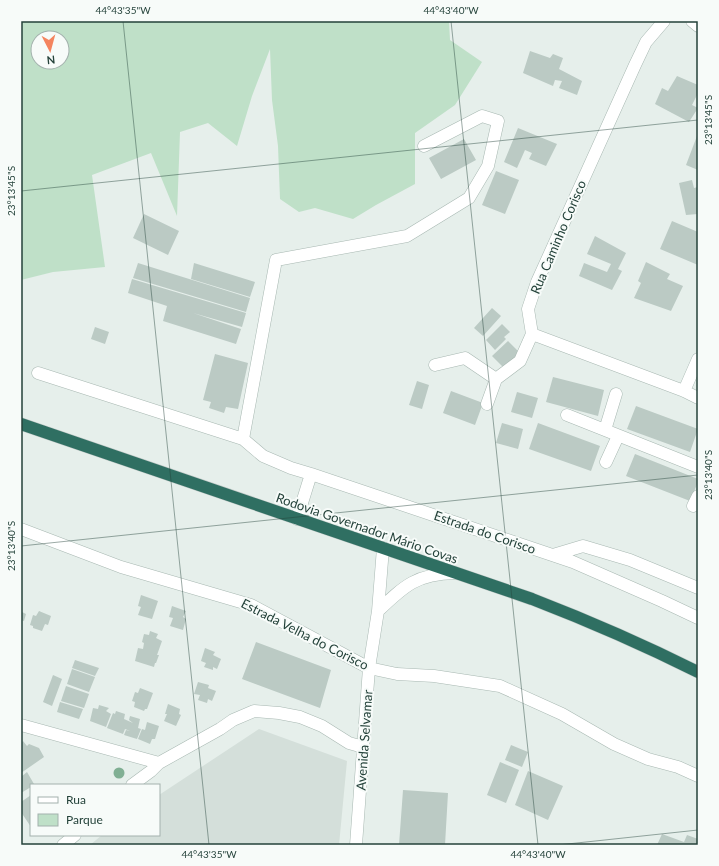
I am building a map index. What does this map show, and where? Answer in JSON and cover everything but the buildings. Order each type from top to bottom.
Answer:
[{"type":"highway","name":"Rodovia Governador Mário Covas","points":[[21,424],[384,548],[578,617],[654,650],[698,672]]},
{"type":"street","name":"Rua Caminho Corisco","points":[[532,334],[528,309],[536,282],[634,65],[646,42],[664,21]]},
{"type":"street","points":[[692,21],[698,26]]},
{"type":"street","points":[[38,373],[243,439],[276,260],[407,236],[469,198],[488,166],[498,121],[482,116],[424,146]]},
{"type":"street","points":[[487,404],[496,379],[520,361],[532,334],[684,391],[698,398]]},
{"type":"street","points":[[435,366],[465,358],[496,379]]},
{"type":"street","points":[[684,391],[698,359]]},
{"type":"street","points":[[605,430],[616,394]]},
{"type":"street","points":[[567,415],[618,436],[697,464]]},
{"type":"street","points":[[606,462],[618,436]]},
{"type":"street","name":"Estrada do Corisco","points":[[243,439],[263,456],[291,468],[573,562],[698,618]]},
{"type":"street","points":[[297,519],[311,474]]},
{"type":"street","name":"Estrada Velha do Corisco","points":[[21,529],[121,567],[251,605],[369,668],[397,674],[434,676],[500,686],[562,714],[614,744],[648,759],[678,767],[698,776]]},
{"type":"street","points":[[553,556],[584,546],[630,560],[698,588]]},
{"type":"street","name":"Avenida Selvamar","points":[[356,845],[369,668],[378,611],[384,548]]},
{"type":"street","points":[[378,611],[400,590],[411,582],[429,576],[455,573]]},
{"type":"street","points":[[133,784],[151,771],[158,763],[220,729],[233,720],[254,712],[279,713],[300,717],[322,726],[349,743],[363,746]]},
{"type":"street","points":[[21,725],[158,763]]},
{"type":"street","points":[[63,845],[74,836]]},
{"type":"shaded area","points":[[259,729],[347,761],[339,845],[90,845],[101,836],[160,836],[160,794]]},
{"type":"green space","points":[[21,21],[449,21],[450,40],[482,62],[455,105],[415,133],[415,184],[353,219],[315,208],[299,212],[280,199],[278,146],[272,100],[270,49],[252,96],[237,146],[208,123],[180,132],[177,216],[151,153],[92,175],[105,267],[53,272],[21,280]]}]
